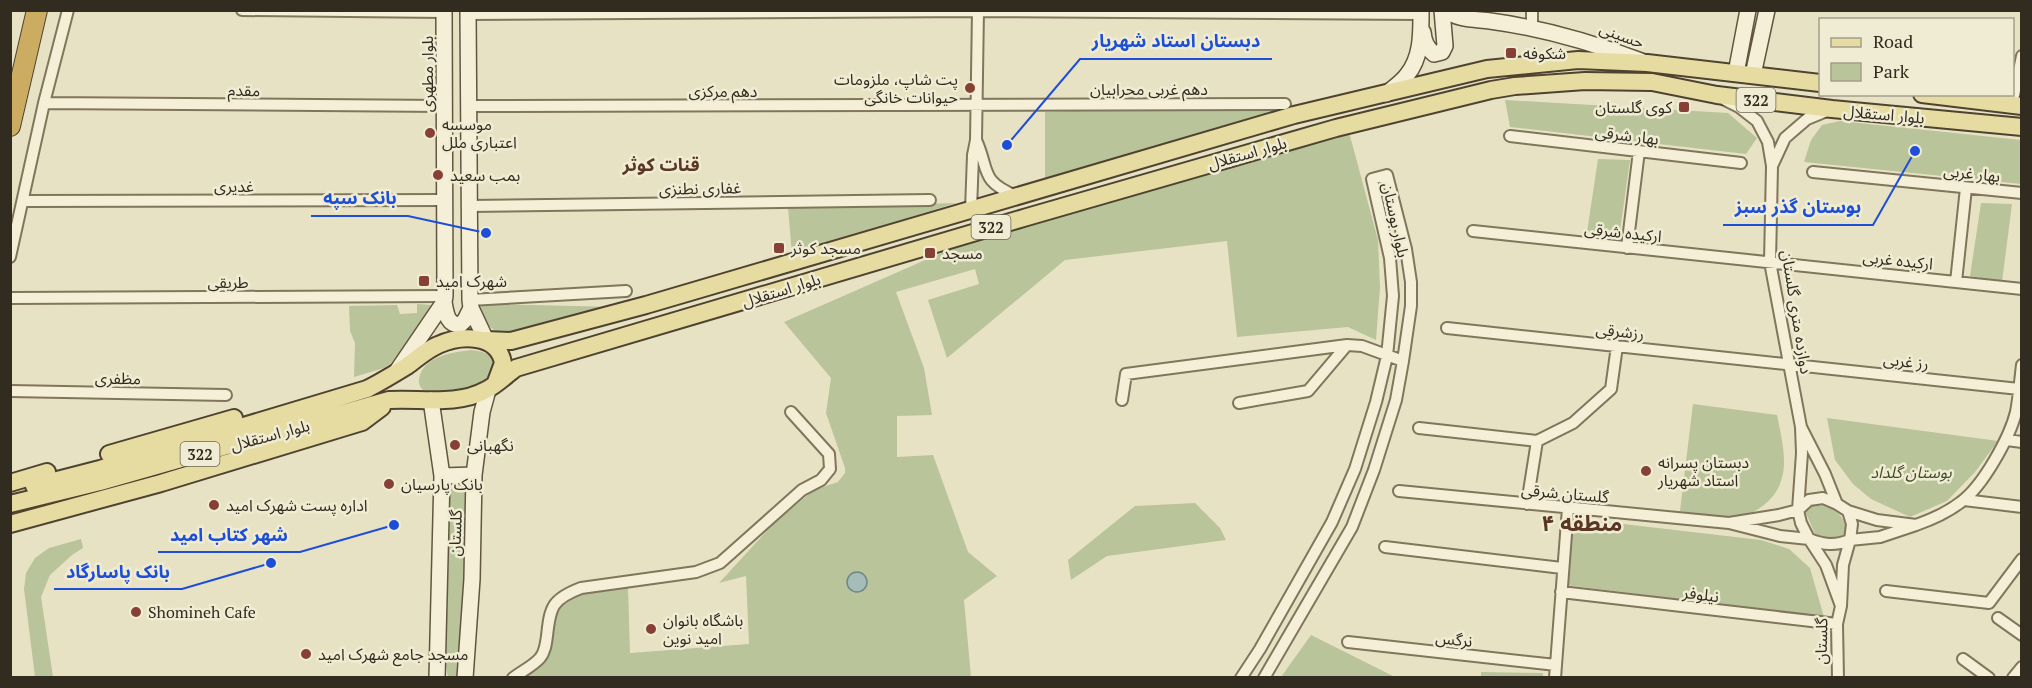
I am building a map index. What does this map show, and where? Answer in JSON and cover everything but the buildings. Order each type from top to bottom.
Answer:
[{"type":"highway","points":[[11,118],[19,55],[37,10]]},
{"type":"main road","points":[[1421,12],[1425,45],[1434,54],[1438,54],[1444,50],[1445,46],[1444,10]]},
{"type":"main road","name":"حسینی","points":[[1444,10],[1465,18],[1532,27],[1598,44],[1647,63]]},
{"type":"main road","points":[[1736,73],[1748,10]]},
{"type":"main road","points":[[1753,75],[1767,10]]},
{"type":"main road","name":"بلوار مطهری","points":[[444,11],[444,299]]},
{"type":"main road","points":[[444,299],[449,321],[454,325],[460,325],[465,320],[471,304],[468,12]]},
{"type":"main road","points":[[1386,94],[1407,75],[1415,62],[1420,41],[1421,12]]},
{"type":"main road","points":[[1741,44],[1744,50],[1750,51],[1761,40]]},
{"type":"main road","name":"بلوار استقلال","points":[[388,377],[437,345],[461,339],[511,341],[562,328],[1294,116],[1487,69],[1578,60],[1647,63],[1819,83]]},
{"type":"main road","points":[[1487,69],[1491,90]]},
{"type":"main road","name":"بلوار استقلال","points":[[10,504],[100,482],[389,400],[466,397],[492,386],[516,368],[559,355],[1336,128],[1491,90],[1585,81],[1652,82],[1717,95],[1832,109],[2022,127]]},
{"type":"main road","name":"بلوار استقلال","points":[[1939,96],[2017,105]]},
{"type":"main road","points":[[11,485],[202,426],[388,377],[444,299]]},
{"type":"main road","points":[[471,304],[486,340],[495,346],[502,358],[502,370],[492,386]]},
{"type":"main road","points":[[559,355],[549,353],[546,344],[547,336],[562,328]]},
{"type":"main road","name":"گلستان","points":[[465,678],[472,579],[474,475],[482,412],[492,386]]},
{"type":"main road","points":[[13,524],[161,483],[362,422],[378,412],[389,400]]},
{"type":"main road","name":"گلستان","points":[[431,400],[442,476],[437,678]]},
{"type":"main road","points":[[442,476],[474,475]]},
{"type":"street","points":[[10,257],[44,103],[68,10]]},
{"type":"street","points":[[242,10],[444,11]]},
{"type":"street","points":[[1532,10],[1532,27]]},
{"type":"street","points":[[971,210],[973,155],[976,140],[978,11]]},
{"type":"street","points":[[468,12],[1421,12]]},
{"type":"street","points":[[2017,105],[2022,56]]},
{"type":"street","points":[[1717,95],[1739,107],[1757,121],[1768,142],[1772,166]]},
{"type":"street","name":"مقدم","points":[[44,103],[445,106]]},
{"type":"street","name":"دهم غربی محرابیان","points":[[977,105],[1285,104]]},
{"type":"street","name":"دهم مرکزی","points":[[469,106],[977,105]]},
{"type":"street","points":[[1772,166],[1785,138],[1807,120],[1832,109]]},
{"type":"street","name":"بهار شرقی","points":[[1510,136],[1741,163]]},
{"type":"street","points":[[976,140],[991,182],[1016,196]]},
{"type":"street","points":[[1628,248],[1639,151]]},
{"type":"street","name":"دوازده متری گلستان","points":[[1772,166],[1770,262],[1801,427]]},
{"type":"street","name":"بهار غربی","points":[[1813,172],[2022,193]]},
{"type":"street","name":"بلوار بوستان","points":[[1241,678],[1332,522],[1354,469],[1387,357],[1393,296],[1392,281],[1390,258],[1372,179],[1387,175],[1406,249],[1411,282],[1411,306],[1396,400],[1374,470],[1352,526],[1264,678]]},
{"type":"street","points":[[1956,282],[1966,188]]},
{"type":"street","name":"غدیری","points":[[22,201],[445,200]]},
{"type":"street","name":"غفاری نطنزی","points":[[470,206],[930,200]]},
{"type":"street","name":"ارکیده شرقی","points":[[1473,231],[1770,262]]},
{"type":"street","name":"ارکیده غربی","points":[[1770,262],[2022,289]]},
{"type":"street","points":[[1392,281],[1411,282]]},
{"type":"street","points":[[471,304],[626,291]]},
{"type":"street","name":"طریقی","points":[[10,298],[444,299]]},
{"type":"street","name":"رزشرقی","points":[[1447,328],[1790,363]]},
{"type":"street","points":[[1239,403],[1308,391],[1347,345]]},
{"type":"street","points":[[1122,400],[1126,374],[1347,345],[1362,346],[1403,362]]},
{"type":"street","points":[[1419,428],[1538,441],[1573,423],[1611,389],[1617,346]]},
{"type":"street","name":"رز غربی","points":[[1790,363],[2019,389]]},
{"type":"street","points":[[1729,523],[1780,536],[1839,545],[1850,540],[1880,537],[1941,516],[1964,500],[1988,470],[2007,440],[2016,413],[2022,365]]},
{"type":"street","name":"مظفری","points":[[10,391],[226,395]]},
{"type":"street","points":[[513,678],[540,657],[546,645],[551,609],[556,601],[567,593],[581,588],[696,572],[720,563],[802,490],[827,475],[830,469],[829,454],[791,412]]},
{"type":"street","points":[[1801,427],[1825,474],[1837,504]]},
{"type":"street","points":[[1801,427],[1802,453],[1798,510],[1801,523],[1809,539],[1826,565],[1841,606]]},
{"type":"street","points":[[2007,440],[2022,442]]},
{"type":"street","points":[[1527,504],[1538,441]]},
{"type":"street","name":"گلستان شرقی","points":[[1399,491],[1729,523]]},
{"type":"street","points":[[1729,523],[1798,510],[1809,500],[1823,498],[1848,511],[1877,520],[1916,525]]},
{"type":"street","points":[[1964,500],[2022,507]]},
{"type":"street","points":[[1555,678],[1568,508]]},
{"type":"street","points":[[1848,511],[1852,524],[1850,540]]},
{"type":"street","points":[[1332,522],[1352,526]]},
{"type":"street","name":"گلستان","points":[[1838,678],[1837,624],[1841,606],[1843,565],[1850,540]]},
{"type":"street","points":[[1385,547],[1562,568]]},
{"type":"street","points":[[1886,591],[1989,603],[2022,559]]},
{"type":"street","name":"نیلوفر","points":[[1561,592],[1837,624]]},
{"type":"street","points":[[1998,618],[2022,635]]},
{"type":"street","name":"نرگس","points":[[1348,642],[1556,665]]},
{"type":"street","points":[[1963,659],[1989,678]]},
{"type":"street","points":[[2013,678],[2022,667]]},
{"type":"green space","points":[[1505,100],[1728,113],[1757,138],[1746,154],[1510,127]]},
{"type":"green space","points":[[1117,109],[1284,109],[1045,178],[1045,112]]},
{"type":"green space","points":[[1840,121],[2021,140],[2021,184],[1804,162],[1811,140],[1822,125]]},
{"type":"green space","points":[[1349,132],[1378,240],[1380,287],[1376,340],[1348,327],[1237,337],[1227,241],[1065,260],[947,358],[928,300],[979,284],[975,269],[896,292],[924,368],[932,415],[897,416],[897,457],[933,455],[968,552],[997,576],[964,600],[971,677],[522,678],[539,666],[549,652],[558,606],[577,594],[628,587],[630,653],[749,644],[746,576],[719,583],[775,522],[814,490],[838,482],[845,473],[826,413],[831,378],[784,322],[964,243]]},
{"type":"green space","points":[[1598,159],[1630,160],[1619,238],[1587,232]]},
{"type":"green space","points":[[956,203],[792,254],[788,208]]},
{"type":"green space","points":[[1981,203],[2012,204],[2002,282],[1970,276]]},
{"type":"green space","points":[[417,304],[432,305],[430,312],[405,349],[384,368],[354,377],[355,343],[350,331],[349,306],[397,305],[400,314],[417,313]]},
{"type":"green space","points":[[484,304],[618,307],[511,338],[494,330],[487,323],[480,307]]},
{"type":"green space","points":[[471,350],[482,352],[494,361],[492,373],[487,379],[466,391],[428,394],[421,388],[419,379],[422,371],[432,360],[448,354]]},
{"type":"green space","points":[[1693,404],[1777,415],[1783,451],[1783,474],[1780,485],[1773,496],[1757,510],[1735,518],[1680,511]]},
{"type":"green space","name":"بوستان گلداد","points":[[1827,418],[1998,441],[1975,472],[1947,501],[1910,517],[1871,499],[1853,484],[1835,460]]},
{"type":"green space","points":[[464,482],[468,487],[468,506],[460,674],[457,678],[448,677],[445,662],[447,641],[444,611],[449,486],[453,483]]},
{"type":"green space","points":[[1195,503],[1220,528],[1226,540],[1107,556],[1071,580],[1068,560],[1135,506]]},
{"type":"green space","points":[[1812,504],[1825,507],[1840,515],[1846,533],[1835,538],[1815,534],[1805,511]]},
{"type":"green space","points":[[1572,518],[1761,540],[1789,549],[1810,568],[1824,617],[1565,585]]},
{"type":"green space","points":[[81,539],[83,548],[50,575],[41,597],[53,677],[35,677],[24,589],[26,573],[35,558],[49,548]]},
{"type":"green space","points":[[1311,635],[1395,677],[1281,677]]},
{"type":"green space","points":[[1481,672],[1543,673],[1543,677],[1481,677]]},
{"type":"water","points":[[857,572],[864,575],[867,582],[864,589],[857,592],[850,589],[847,582],[850,575]]},
{"type":"place","name":"شکوفه","points":[[1511,53]]},
{"type":"place","name":"پت شاپ، ملزومات حیوانات خانگی","points":[[970,88]]},
{"type":"place","name":"کوی گلستان","points":[[1684,107]]},
{"type":"place","name":"موسسه اعتباری ملل","points":[[430,133]]},
{"type":"place","name":"دبستان استاد شهریار","points":[[1007,145]]},
{"type":"place","name":"بوستان گذر سبز","points":[[1915,151]]},
{"type":"place","name":"بمب سعید","points":[[438,175]]},
{"type":"place","name":"بانک سپه","points":[[486,233]]},
{"type":"place","name":"مسجد کوثر","points":[[779,248]]},
{"type":"place","name":"مسجد","points":[[930,253]]},
{"type":"place","name":"شهرک امید","points":[[424,281]]},
{"type":"place","name":"نگهبانی","points":[[455,445]]},
{"type":"place","name":"دبستان پسرانه استاد شهريار","points":[[1646,471]]},
{"type":"place","name":"بانک پارسیان","points":[[389,484]]},
{"type":"place","name":"اداره پست شهرک امید","points":[[214,505]]},
{"type":"place","name":"شهر کتاب امید","points":[[394,525]]},
{"type":"place","name":"بانک پاسارگاد","points":[[271,563]]},
{"type":"place","name":"Shomineh Cafe","points":[[136,612]]},
{"type":"place","name":"باشگاه بانوان امید نوین","points":[[651,629]]},
{"type":"place","name":"مسجد جامع شهرک امید","points":[[306,654]]},
{"type":"district","name":"قنات کوثر","points":[[661,164]]},
{"type":"district","name":"منطقه ۴","points":[[1582,522]]}]
